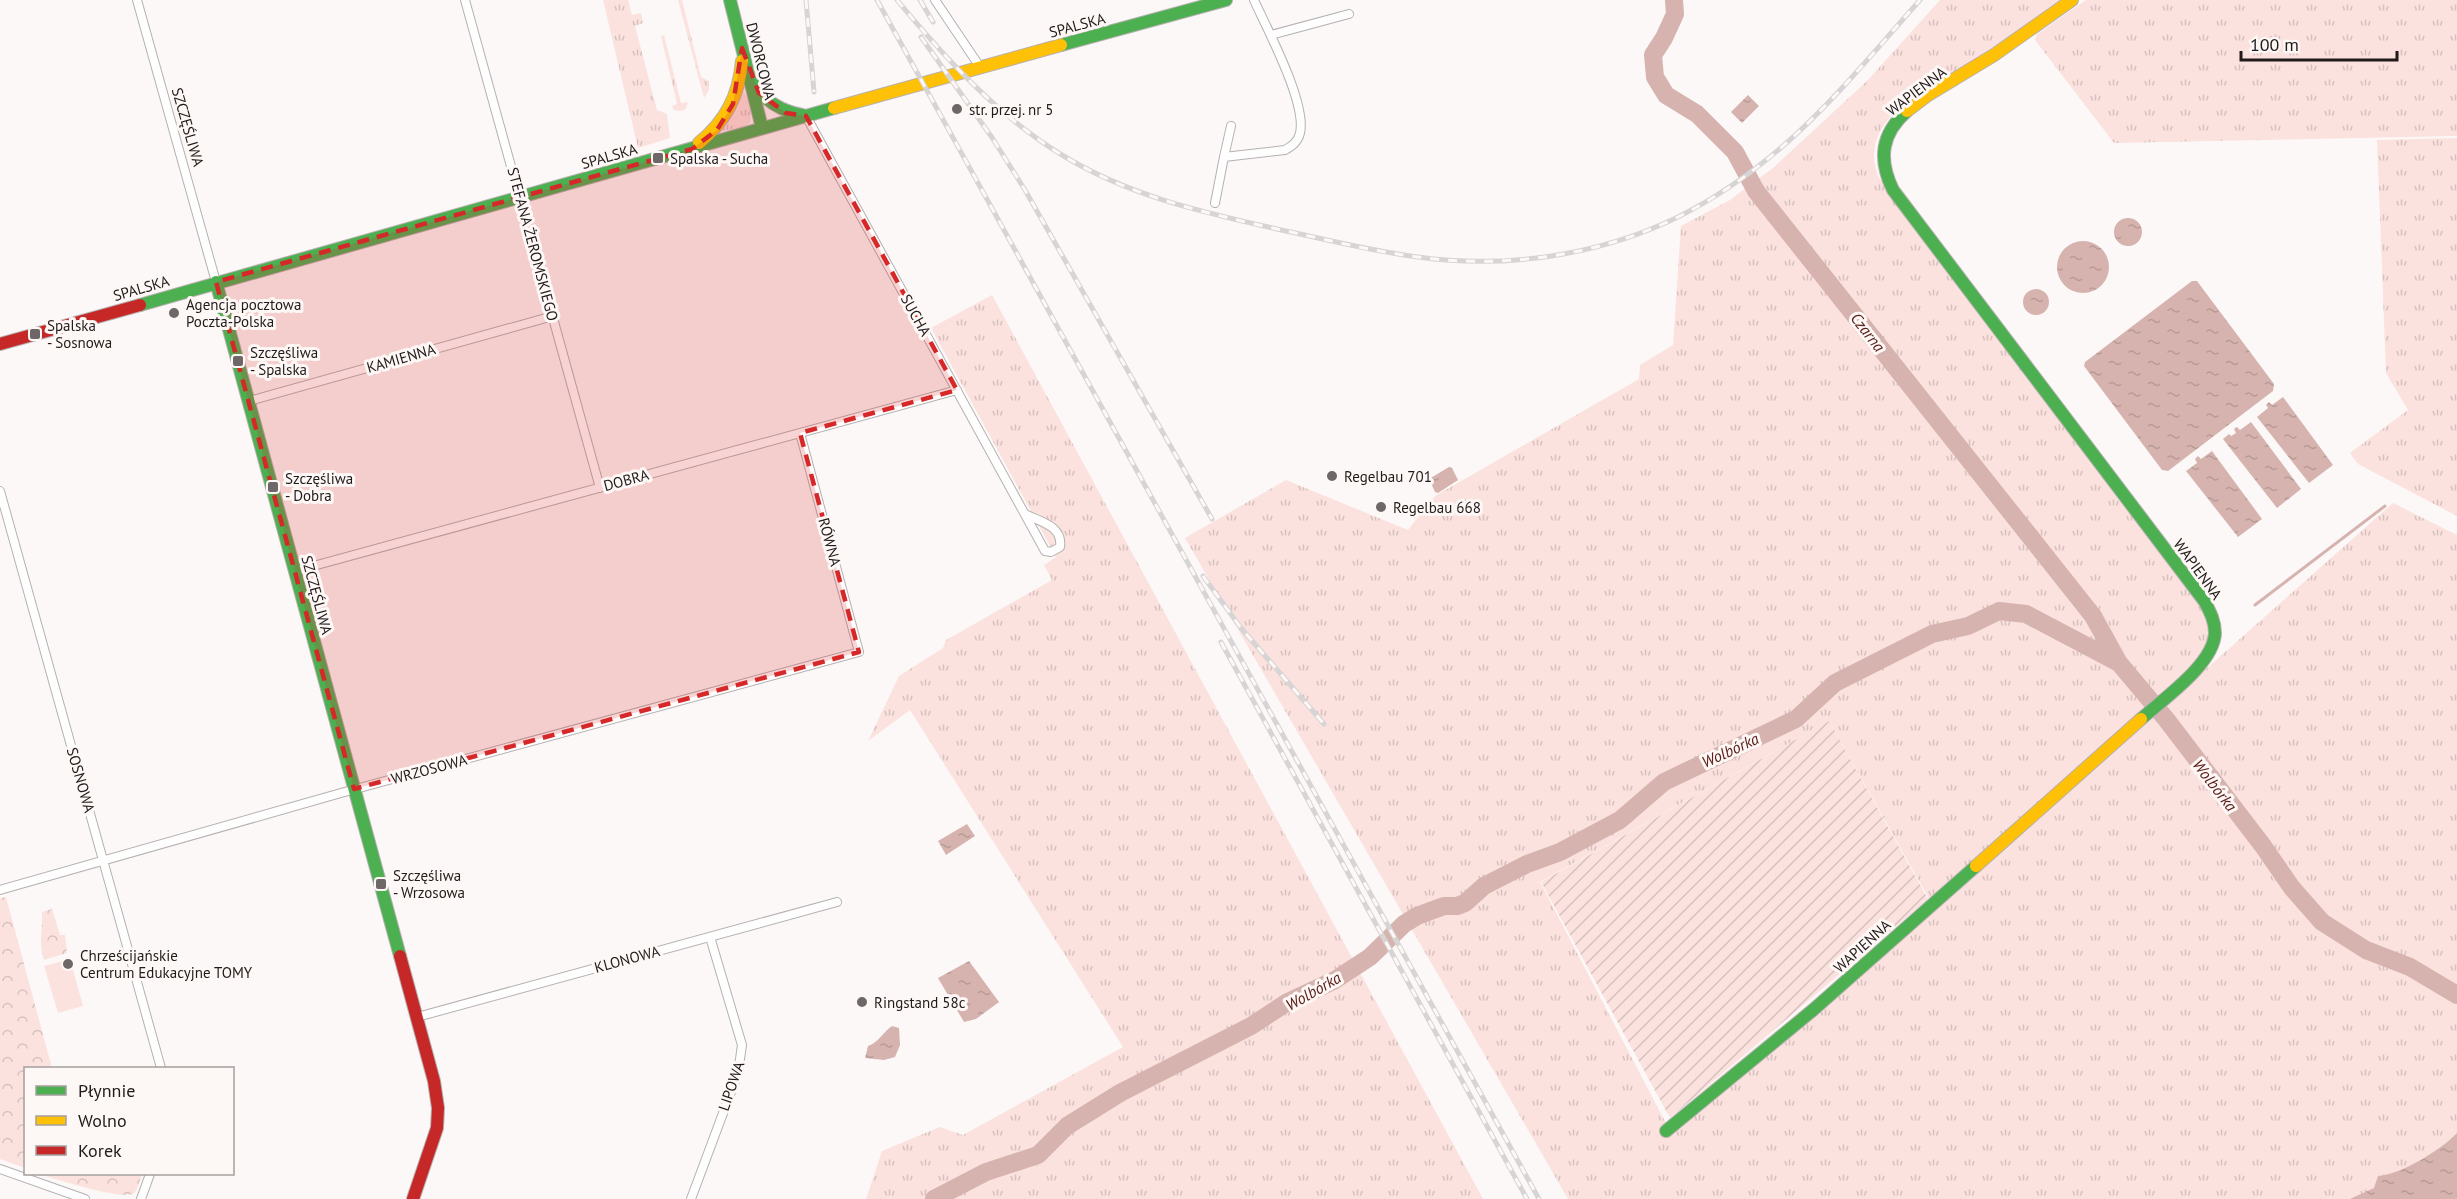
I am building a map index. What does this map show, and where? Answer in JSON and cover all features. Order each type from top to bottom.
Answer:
[{"type":"street","name":"SZCZĘŚLIWA","points":[[137,0],[434,1081],[438,1108],[437,1128],[413,1199]]},
{"type":"street","name":"STEFANA ŻEROMSKIEGO","points":[[465,0],[600,488]]},
{"type":"street","name":"DWORCOWA","points":[[730,0],[762,128]]},
{"type":"street","points":[[935,0],[980,67]]},
{"type":"street","name":"SPALSKA","points":[[0,344],[762,128],[1226,0]]},
{"type":"street","points":[[1224,158],[1285,150],[1293,145],[1300,133],[1300,116],[1290,78],[1254,0]]},
{"type":"street","name":"WAPIENNA","points":[[1666,1131],[1813,1010],[2205,662],[2215,641],[2215,629],[2210,610],[2079,433],[1899,199],[1884,170],[1885,140],[1898,120],[1928,97],[2072,0]]},
{"type":"street","points":[[1270,35],[1349,14]]},
{"type":"street","points":[[692,149],[717,130],[733,104],[740,80],[742,48]]},
{"type":"street","points":[[749,77],[759,93],[770,104],[786,113],[806,116]]},
{"type":"street","name":"SUCHA","points":[[806,116],[1045,551],[1051,552],[1060,547],[1061,538],[1057,530],[1025,514]]},
{"type":"street","points":[[1215,203],[1231,126]]},
{"type":"street","name":"KAMIENNA","points":[[249,401],[553,316]]},
{"type":"street","name":"DOBRA","points":[[295,571],[957,390]]},
{"type":"street","name":"RÓWNA","points":[[800,433],[859,652]]},
{"type":"street","name":"SOSNOWA","points":[[0,491],[161,1067]]},
{"type":"street","name":"WRZOSOWA","points":[[0,890],[354,789],[859,652]]},
{"type":"street","name":"KLONOWA","points":[[417,1017],[837,902]]},
{"type":"street","name":"LIPOWA","points":[[691,1199],[742,1058],[742,1045],[710,936]]},
{"type":"street","points":[[0,1169],[85,1199]]},
{"type":"street","points":[[141,1199],[149,1175]]},
{"type":"highlighted area","points":[[742,48],[759,93],[786,113],[806,116],[957,390],[800,433],[859,652],[354,789],[216,282],[692,149],[717,130],[733,104]]},
{"type":"green space","points":[[603,0],[628,0],[632,15],[641,13],[643,23],[635,26],[657,110],[667,114],[670,138],[638,148]]},
{"type":"green space","points":[[678,0],[682,0],[701,77],[709,81],[709,90],[704,98]]},
{"type":"green space","points":[[1940,0],[2063,0],[1893,114],[1878,135],[1874,150],[1878,176],[2204,609],[2208,622],[2208,634],[2201,658],[1931,902],[1829,721],[1540,882],[1670,1131],[1817,1014],[2393,503],[2457,535],[2457,1199],[1568,1199],[1185,538],[1286,480],[1408,530],[1435,496],[1639,379],[1640,365],[1673,345],[1681,226],[1730,200],[1773,168],[1867,81]]},
{"type":"green space","points":[[2086,0],[2457,0],[2457,136],[2114,143],[2035,40],[2037,34]]},
{"type":"green space","points":[[664,35],[681,103],[688,102],[686,109],[681,111],[674,110],[672,106],[677,104],[661,36]]},
{"type":"green space","points":[[743,91],[750,106],[750,123],[744,127],[722,131]]},
{"type":"green space","points":[[2457,138],[2457,516],[2358,464],[2350,453],[2408,410],[2386,373],[2377,140]]},
{"type":"green space","points":[[992,295],[1483,1199],[866,1199],[882,1151],[940,1127],[963,1135],[1123,1047],[910,710],[868,741],[899,676],[943,648],[946,640],[1052,580],[1044,565],[1056,557],[931,328]]},
{"type":"green space","points":[[1829,721],[1928,899],[1670,1118],[1541,882]]},
{"type":"green space","points":[[6,897],[52,1067],[24,1067],[24,1168],[0,1159],[0,898]]},
{"type":"green space","points":[[52,909],[60,935],[65,935],[67,953],[44,960],[41,941],[42,912]]},
{"type":"green space","points":[[70,959],[83,1006],[58,1013],[44,966]]},
{"type":"green space","points":[[43,1175],[142,1175],[133,1194],[114,1194]]},
{"type":"water","points":[[1748,95],[1759,106],[1742,123],[1731,112]]},
{"type":"water","points":[[2128,218],[2138,222],[2142,232],[2138,242],[2128,246],[2118,242],[2114,232],[2118,222]]},
{"type":"water","points":[[2083,241],[2093,243],[2101,249],[2107,257],[2109,267],[2107,277],[2101,285],[2093,291],[2083,293],[2073,291],[2065,285],[2059,277],[2057,267],[2059,257],[2065,249],[2073,243]]},
{"type":"water","points":[[2192,281],[2197,281],[2274,384],[2273,391],[2168,471],[2162,470],[2084,366],[2085,362]]},
{"type":"water","points":[[2036,289],[2046,292],[2049,302],[2046,312],[2036,315],[2026,312],[2023,302],[2026,292]]},
{"type":"water","points":[[2283,397],[2333,465],[2309,483],[2257,417],[2268,408],[2266,405],[2269,402],[2272,405]]},
{"type":"water","points":[[2251,422],[2301,489],[2277,508],[2223,439],[2229,434],[2231,436],[2236,433],[2234,429],[2237,427],[2240,430]]},
{"type":"water","points":[[2212,451],[2262,519],[2238,537],[2186,471],[2197,463],[2195,459],[2198,456],[2201,459]]},
{"type":"water","points":[[1449,467],[1452,468],[1458,480],[1438,493],[1435,492],[1429,479]]},
{"type":"water","points":[[967,824],[975,836],[946,855],[938,841]]},
{"type":"water","points":[[969,961],[999,1002],[976,1019],[964,1022],[938,978]]},
{"type":"water","points":[[892,1026],[899,1028],[900,1045],[895,1057],[884,1060],[865,1058],[868,1046]]},
{"type":"water","points":[[2457,1133],[2457,1199],[2350,1199],[2374,1188],[2378,1176],[2387,1175],[2420,1160],[2441,1147]]},
{"type":"waterway","name":"Czarna","points":[[1674,0],[1675,14],[1653,55],[1655,77],[1666,95],[1697,114],[1735,152],[1756,191],[2093,616],[2119,663]]},
{"type":"waterway","points":[[2255,605],[2385,506]]},
{"type":"waterway","name":"Wolbórka","points":[[934,1199],[986,1172],[1038,1155],[1067,1126],[1120,1093],[1251,1026],[1286,1003],[1335,980],[1370,957],[1404,924],[1417,916],[1444,906],[1457,906],[1465,903],[1484,886],[1527,864],[1560,852],[1620,820],[1664,782],[1796,719],[1835,683],[1932,634],[1968,626],[1999,611],[2026,614],[2119,663],[2166,719],[2263,846],[2292,888],[2322,922],[2366,950],[2410,967],[2457,995]]},
{"type":"railway","points":[[806,0],[814,92]]},
{"type":"railway","points":[[877,0],[1539,1199]]},
{"type":"railway","points":[[897,0],[953,64],[994,104],[1062,155],[1113,181],[1194,209],[1383,252],[1451,260],[1483,261],[1550,256],[1614,242],[1676,218],[1714,197],[1780,149],[1809,122],[1920,0]]},
{"type":"railway","points":[[920,0],[933,22]]},
{"type":"railway","points":[[921,37],[993,139],[1025,190],[1212,519]]},
{"type":"railway","points":[[1203,576],[1241,628],[1324,724]]},
{"type":"railway","points":[[1221,642],[1527,1199]]},
{"type":"traffic: fast","points":[[730,0],[762,128]]},
{"type":"traffic: fast","points":[[1061,45],[1226,0]]},
{"type":"traffic: fast","points":[[754,84],[775,105],[802,115]]},
{"type":"traffic: fast","points":[[140,305],[834,108]]},
{"type":"traffic: fast","points":[[1907,111],[1892,129],[1885,148],[1885,168],[1893,190],[2205,602],[2212,617],[2215,633],[2206,657],[2186,680],[2141,719]]},
{"type":"traffic: fast","points":[[216,282],[400,956]]},
{"type":"traffic: fast","points":[[1666,1131],[1813,1010],[1976,866]]},
{"type":"traffic: slow","points":[[1907,111],[1928,95],[1994,55],[2072,0]]},
{"type":"traffic: slow","points":[[834,108],[1061,45]]},
{"type":"traffic: slow","points":[[699,143],[717,126],[730,106],[738,85],[742,61]]},
{"type":"traffic: slow","points":[[1976,866],[2141,719]]},
{"type":"traffic: jam","points":[[0,344],[140,305]]},
{"type":"traffic: jam","points":[[400,956],[434,1081],[438,1108],[437,1128],[413,1199]]},
{"type":"place","name":"str. przej. nr 5","points":[[957,109]]},
{"type":"place","name":"Spalska - Sucha","points":[[658,158]]},
{"type":"place","name":"Agencja pocztowa Poczta-Polska","points":[[174,313]]},
{"type":"place","name":"Spalska - Sosnowa","points":[[35,334]]},
{"type":"place","name":"Szczęśliwa - Spalska","points":[[238,361]]},
{"type":"place","name":"Regelbau 701","points":[[1332,476]]},
{"type":"place","name":"Szczęśliwa - Dobra","points":[[273,487]]},
{"type":"place","name":"Regelbau 668","points":[[1381,507]]},
{"type":"place","name":"Szczęśliwa - Wrzosowa","points":[[381,884]]},
{"type":"place","name":"Chrześcijańskie Centrum Edukacyjne TOMY","points":[[68,964]]},
{"type":"place","name":"Ringstand 58c","points":[[862,1002]]}]
